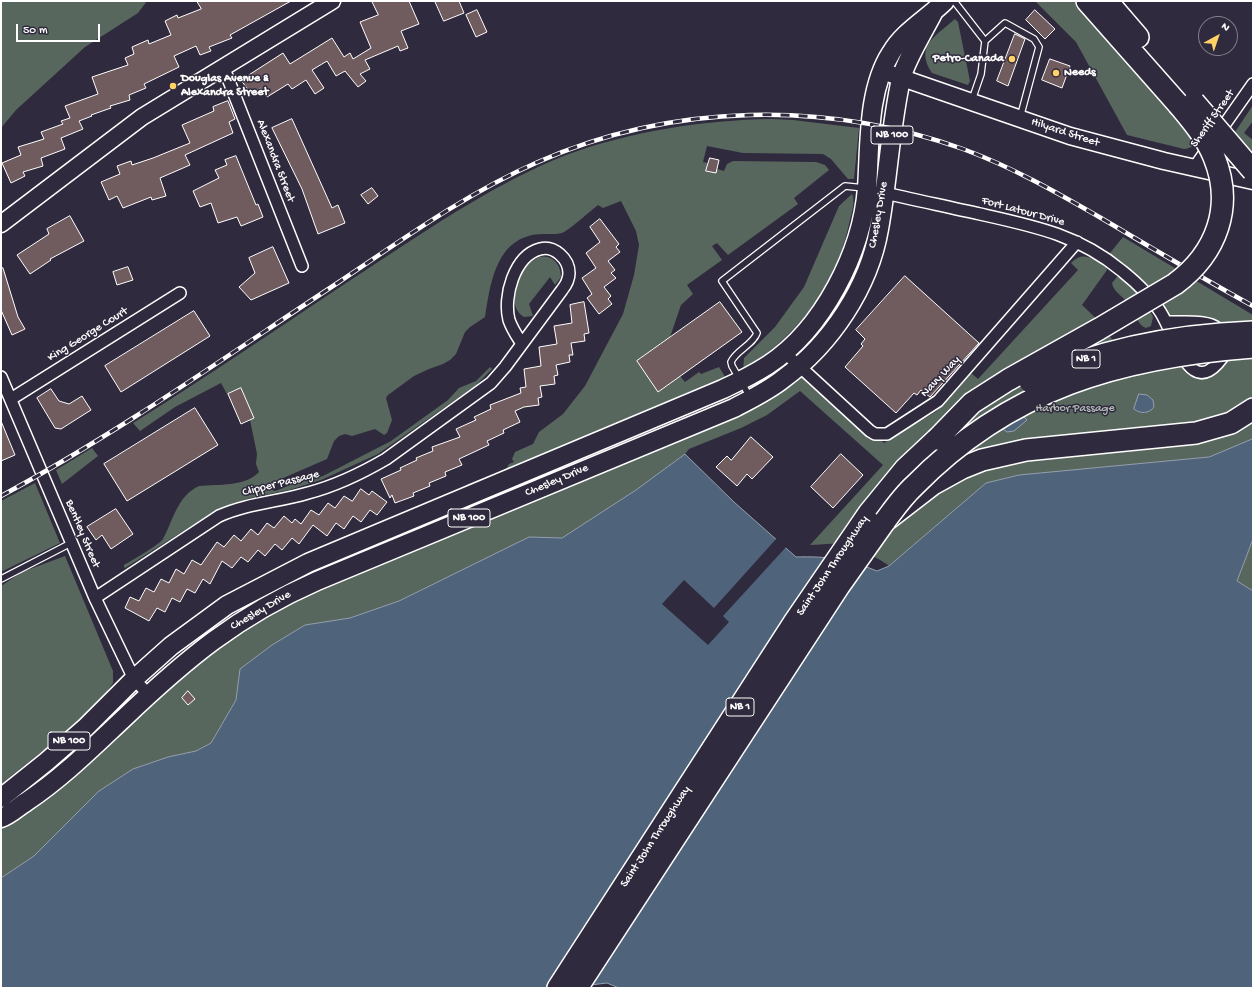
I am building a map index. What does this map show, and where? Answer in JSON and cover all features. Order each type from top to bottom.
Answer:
[{"type":"highway","points":[[1087,1],[1253,171]]},
{"type":"highway","points":[[937,439],[972,403],[1008,380],[1093,333],[1186,276],[1204,256],[1211,245],[1220,222],[1222,190],[1216,162],[1207,143],[1183,100],[1107,1]]},
{"type":"highway","name":"Saint John Throughway","points":[[558,988],[795,621],[869,513],[905,469],[937,439],[978,410],[1021,386],[1086,359],[1161,341],[1209,334],[1253,332]]},
{"type":"highway","name":"Saint John Throughway","points":[[578,988],[838,586],[885,521],[913,487],[955,448],[1002,415],[1034,398],[1072,382],[1117,368],[1190,353],[1253,347]]},
{"type":"highway","points":[[885,521],[933,484],[962,468],[982,460],[1026,450],[1196,433],[1230,423],[1253,409]]},
{"type":"main road","name":"Chesley Drive","points":[[1,798],[85,728],[134,679],[187,633],[227,605],[308,563],[740,381],[769,364],[784,352],[813,320],[837,288],[846,270],[865,210],[869,137],[877,88],[882,71],[891,53],[905,35],[940,6]]},
{"type":"main road","name":"Chesley Drive","points":[[1,818],[49,786],[71,768],[196,652],[221,634],[277,600],[317,581],[662,438],[751,399],[783,379],[800,366],[829,333],[857,294],[877,237],[890,142],[901,78],[940,6]]},
{"type":"main road","points":[[308,563],[317,581]]},
{"type":"street","points":[[1,224],[116,135],[223,66],[332,1]]},
{"type":"street","name":"Alexandra Street","points":[[223,66],[302,266]]},
{"type":"street","name":"Hilyard Street","points":[[882,71],[1020,119],[1110,147],[1253,181]]},
{"type":"street","name":"Sheriff Street","points":[[1194,168],[1253,84]]},
{"type":"street","name":"Fort Latour Drive","points":[[867,189],[1026,224],[1052,231],[1077,242],[1106,258],[1135,282],[1149,296],[1166,322],[1179,353],[1187,364],[1194,370],[1201,373],[1209,371],[1215,367],[1228,349],[1227,340],[1220,329],[1211,323],[1166,322]]},
{"type":"street","name":"Navy Way","points":[[784,352],[870,431],[875,434],[887,434],[938,401],[1077,242]]},
{"type":"street","name":"Clipper Passage","points":[[95,598],[219,516],[242,507],[323,489],[386,459],[480,392],[499,374],[522,344],[562,290],[568,277],[566,261],[558,253],[548,248],[540,249],[526,258],[520,265],[510,284],[508,295],[509,318],[512,328],[522,344]]},
{"type":"street","name":"King George Court","points":[[11,399],[180,293]]},
{"type":"street","name":"Bentley Street","points":[[1,377],[95,598],[134,679],[149,695]]},
{"type":"lane","points":[[954,1],[985,41]]},
{"type":"lane","points":[[972,102],[981,74],[985,41],[1005,23],[1034,39],[1039,47],[1020,119]]},
{"type":"lane","points":[[751,399],[731,362],[736,353],[754,338],[757,333],[722,281],[845,186],[867,189]]},
{"type":"lane","points":[[1,579],[71,543]]},
{"type":"green space","points":[[1,1],[147,1],[138,13],[85,47],[16,110],[1,128]]},
{"type":"green space","points":[[1035,1],[1078,1],[1198,140],[1190,147],[1184,149],[1127,135],[1076,42]]},
{"type":"green space","points":[[955,19],[958,22],[970,81],[968,85],[932,73],[925,56],[926,49],[930,42]]},
{"type":"green space","points":[[1253,105],[1253,121],[1244,133],[1253,140],[1253,153],[1235,132]]},
{"type":"green space","points":[[772,119],[859,128],[854,179],[848,179],[831,159],[823,154],[743,153],[707,146],[703,162],[708,163],[707,171],[715,173],[717,169],[724,171],[727,164],[733,161],[816,162],[825,165],[829,170],[794,198],[798,204],[728,255],[717,243],[712,246],[722,260],[687,285],[693,294],[681,305],[670,337],[637,361],[658,392],[680,376],[685,382],[699,372],[701,374],[719,367],[727,380],[455,492],[468,484],[506,469],[509,464],[514,462],[512,459],[515,452],[533,444],[539,432],[563,414],[585,386],[623,314],[634,275],[639,245],[636,231],[621,201],[603,208],[598,205],[562,233],[532,235],[520,240],[510,247],[502,256],[496,267],[489,292],[485,317],[465,332],[456,354],[443,364],[414,376],[386,398],[392,420],[387,433],[384,435],[375,429],[352,436],[345,434],[339,436],[334,441],[327,459],[274,482],[270,488],[274,491],[314,475],[319,477],[323,476],[391,441],[448,400],[459,388],[476,381],[490,367],[492,369],[475,386],[378,454],[321,480],[289,490],[250,498],[218,509],[125,568],[124,567],[124,565],[151,549],[163,539],[176,510],[192,490],[199,486],[223,485],[239,482],[253,477],[259,472],[256,464],[257,454],[250,420],[254,418],[241,388],[227,394],[221,383],[175,407],[140,431],[133,423],[444,219],[492,191],[541,166],[566,155],[616,139],[642,133],[668,128],[720,122]]},
{"type":"green space","points":[[852,194],[854,200],[853,208],[843,248],[824,290],[797,326],[762,357],[743,371],[744,358],[775,327],[804,287],[839,206]]},
{"type":"green space","name":"Harbor Passage","points":[[1123,237],[1253,315],[1253,439],[1209,457],[1019,475],[986,483],[889,566],[878,558],[850,546],[833,544],[810,545],[883,465],[800,391],[767,415],[741,428],[689,449],[685,454],[636,490],[562,538],[529,537],[399,601],[350,618],[305,625],[272,645],[240,669],[236,700],[211,743],[196,751],[168,757],[133,769],[99,791],[34,856],[1,878],[1,818],[250,614],[663,438],[800,366],[884,443],[937,411],[971,373],[978,379],[1078,270],[1071,263],[1075,259],[1084,256],[1097,261],[1106,267],[1107,270],[1082,305],[1102,324],[1117,347],[1209,371],[1220,329],[1166,322],[1106,258]]},
{"type":"green space","points":[[539,257],[548,257],[555,261],[561,272],[561,277],[555,285],[550,277],[529,304],[533,316],[524,317],[518,311],[515,304],[516,285],[526,268],[532,261]]},
{"type":"green space","points":[[1117,277],[1133,287],[1143,299],[1153,317],[1151,326],[1146,328],[1140,324],[1128,302],[1117,292],[1112,283]]},
{"type":"green space","points":[[92,448],[98,456],[62,484],[56,470]]},
{"type":"green space","points":[[35,483],[60,543],[1,572],[1,501]]},
{"type":"green space","points":[[1253,539],[1253,591],[1237,581]]},
{"type":"green space","points":[[65,556],[113,671],[113,683],[104,696],[69,730],[1,784],[1,586],[22,572]]},
{"type":"water","points":[[1139,394],[1147,395],[1153,400],[1154,407],[1150,411],[1139,412],[1134,409]]},
{"type":"water","points":[[1022,415],[1027,420],[1014,431],[1007,432],[1003,429],[1002,427]]},
{"type":"water","points":[[1253,439],[1253,539],[1237,581],[1253,591],[1253,988],[619,988],[607,983],[565,988],[1,988],[1,878],[34,856],[99,791],[133,769],[168,757],[196,751],[211,743],[236,700],[240,669],[272,645],[305,625],[350,618],[399,601],[529,537],[562,538],[636,490],[685,454],[734,502],[796,557],[838,559],[877,571],[889,566],[986,483],[1019,475],[1209,457]]},
{"type":"pier","points":[[777,538],[787,546],[723,616],[729,622],[708,645],[662,604],[684,580],[714,608]]},
{"type":"building","points":[[197,1],[291,1],[230,35],[232,38],[209,47],[211,51],[200,55],[196,46],[174,56],[179,67],[144,84],[146,88],[129,95],[130,100],[110,106],[111,108],[79,121],[83,129],[61,138],[65,149],[41,158],[43,166],[23,172],[25,176],[11,183],[2,163],[21,155],[18,147],[44,139],[41,132],[63,124],[61,121],[70,118],[65,106],[98,94],[92,77],[128,65],[125,58],[134,54],[132,47],[148,40],[149,44],[171,35],[165,21],[177,15],[178,18],[201,9]]},
{"type":"building","points":[[372,1],[409,1],[419,24],[401,31],[408,48],[400,51],[398,46],[365,60],[370,69],[360,74],[366,81],[358,87],[345,71],[336,76],[327,61],[312,70],[324,88],[315,94],[306,80],[292,89],[288,84],[267,97],[261,88],[251,94],[241,80],[283,53],[290,64],[332,38],[344,57],[350,53],[353,59],[371,48],[360,22],[378,15]]},
{"type":"building","points":[[435,1],[459,1],[464,13],[444,21]]},
{"type":"building","points":[[477,10],[487,32],[476,37],[466,15]]},
{"type":"building","points":[[1035,10],[1055,29],[1045,39],[1026,20]]},
{"type":"building","name":"Petro-Canada","points":[[1015,34],[1025,39],[1008,86],[997,81]]},
{"type":"building","name":"Needs","points":[[1050,59],[1070,66],[1062,88],[1042,80]]},
{"type":"building","points":[[228,101],[235,119],[229,122],[233,133],[185,155],[190,165],[160,178],[166,196],[152,200],[151,197],[123,208],[117,196],[109,200],[101,182],[120,174],[117,166],[131,161],[132,165],[190,143],[182,125],[214,111],[213,107]]},
{"type":"building","points":[[292,119],[332,208],[338,205],[345,223],[318,234],[302,189],[272,128]]},
{"type":"building","points":[[236,156],[256,205],[258,204],[263,217],[241,226],[237,217],[218,223],[211,203],[200,207],[193,191],[219,178],[215,170],[227,165],[225,160]]},
{"type":"building","points":[[710,158],[719,160],[716,173],[706,171]]},
{"type":"building","points":[[372,188],[378,196],[368,204],[361,195]]},
{"type":"building","points":[[70,216],[84,241],[50,259],[51,260],[30,274],[17,255],[49,234],[47,229]]},
{"type":"building","points":[[600,219],[619,244],[616,247],[620,252],[608,261],[615,270],[611,273],[616,278],[604,287],[611,296],[608,299],[612,304],[599,314],[587,298],[592,294],[582,278],[596,268],[586,253],[600,242],[590,227]]},
{"type":"building","points":[[273,247],[289,283],[251,300],[239,287],[255,273],[249,258]]},
{"type":"building","points":[[128,267],[133,280],[117,285],[113,272]]},
{"type":"building","points":[[3,268],[18,317],[25,329],[12,335],[1,310],[1,269]]},
{"type":"building","points":[[905,276],[979,343],[930,397],[921,390],[917,395],[914,393],[896,413],[845,367],[863,346],[861,344],[865,339],[856,330]]},
{"type":"building","points":[[584,302],[589,333],[584,334],[585,341],[571,343],[573,355],[569,355],[570,362],[556,365],[558,375],[554,376],[555,384],[540,386],[542,397],[538,398],[539,405],[524,407],[515,411],[520,422],[503,430],[504,433],[487,441],[489,445],[459,459],[462,465],[445,472],[446,476],[429,483],[430,486],[413,493],[414,496],[395,503],[392,495],[390,498],[381,479],[401,470],[400,468],[417,460],[416,458],[433,451],[432,447],[460,437],[456,429],[476,420],[474,417],[491,409],[490,405],[521,393],[520,388],[526,387],[524,369],[541,366],[539,347],[557,344],[554,326],[572,323],[570,305]]},
{"type":"building","points":[[720,302],[742,332],[658,392],[637,361]]},
{"type":"building","points":[[194,311],[210,336],[121,392],[105,366]]},
{"type":"building","points":[[241,388],[254,418],[241,424],[228,394]]},
{"type":"building","points":[[51,389],[59,401],[69,404],[82,396],[91,410],[61,429],[55,428],[37,398]]},
{"type":"building","points":[[195,408],[218,445],[127,501],[104,464]]},
{"type":"building","points":[[1,421],[15,455],[1,461]]},
{"type":"building","points":[[751,437],[773,457],[752,479],[747,474],[737,486],[716,467],[727,456],[731,460]]},
{"type":"building","points":[[841,454],[863,475],[833,508],[811,487]]},
{"type":"building","points":[[361,489],[369,495],[372,491],[387,502],[377,515],[370,510],[361,522],[353,516],[344,529],[336,523],[327,536],[313,525],[299,544],[292,538],[282,550],[275,544],[265,556],[258,550],[248,562],[241,557],[232,568],[222,561],[210,584],[203,579],[195,593],[187,589],[180,602],[172,598],[165,612],[157,608],[149,621],[125,608],[130,597],[139,601],[146,588],[154,592],[161,579],[169,583],[176,569],[184,574],[192,560],[201,565],[217,542],[224,547],[234,535],[241,541],[251,529],[258,535],[267,523],[274,528],[284,516],[292,523],[295,519],[301,524],[311,510],[319,515],[328,503],[335,508],[344,496],[352,501]]},
{"type":"building","points":[[116,509],[133,534],[111,549],[102,535],[96,540],[87,527]]},
{"type":"building","points":[[188,691],[195,699],[188,705],[182,698]]},
{"type":"railway","points":[[1,496],[45,472],[130,420],[411,233],[486,188],[538,162],[589,142],[642,128],[695,119],[749,115],[803,116],[857,122],[911,133],[963,149],[999,164],[1050,189],[1253,306]]},
{"type":"place","name":"Petro-Canada","points":[[1012,59]]},
{"type":"place","name":"Needs","points":[[1056,73]]},
{"type":"place","name":"Douglas Avenue & Alexandra Street","points":[[173,86]]}]
